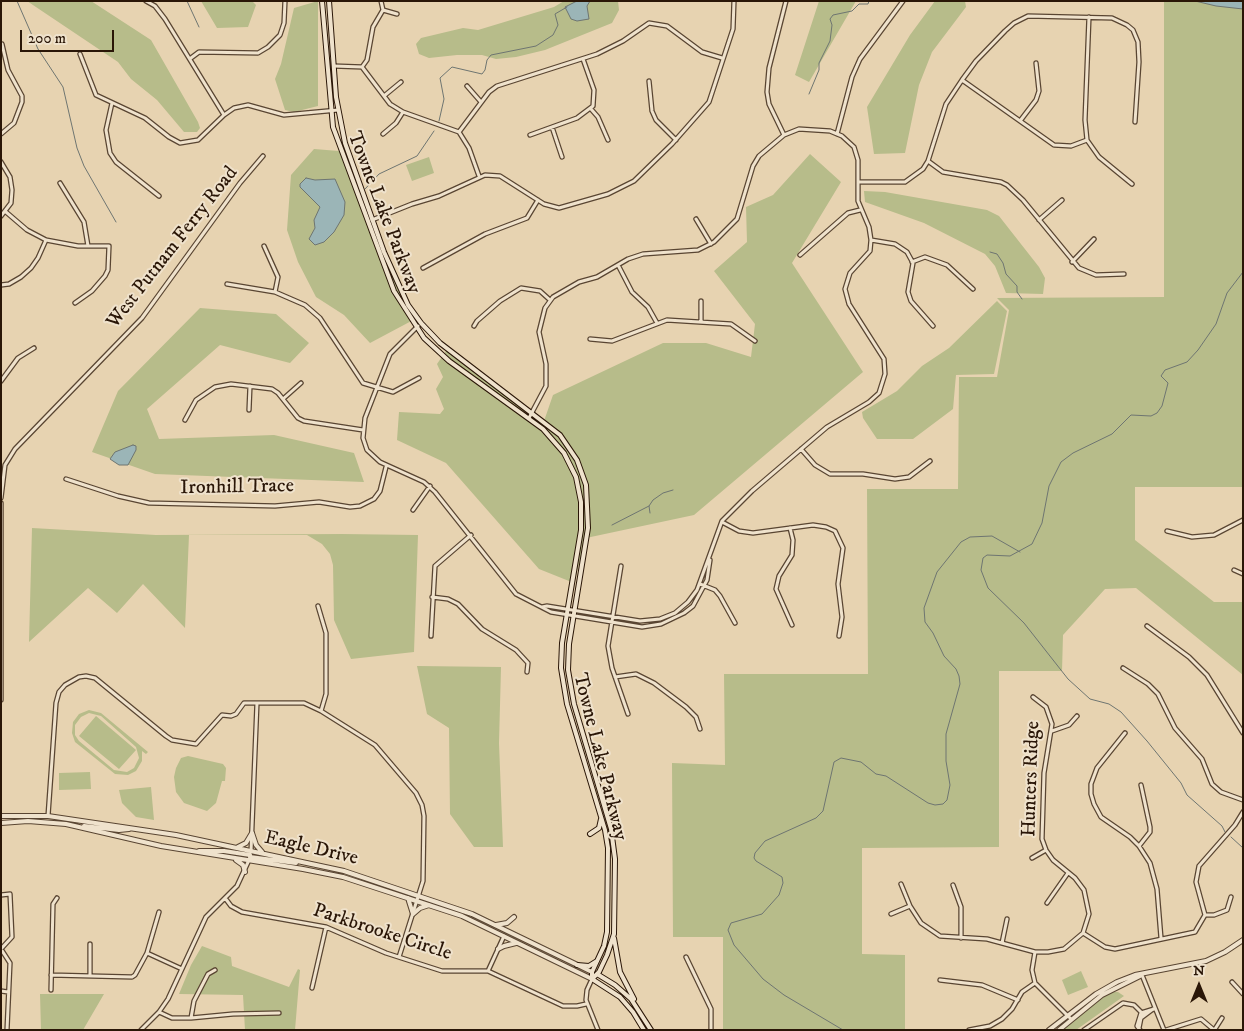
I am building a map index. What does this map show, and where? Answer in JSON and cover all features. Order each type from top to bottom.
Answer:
[{"type":"main road","name":"Towne Lake Parkway","points":[[322,1],[330,111],[338,144],[394,291],[424,338],[449,361],[543,428],[564,453],[576,477],[581,502],[581,530],[561,652],[563,687],[600,815],[608,853],[608,919],[606,938],[592,972],[592,979]]},
{"type":"main road","name":"Towne Lake Parkway","points":[[329,1],[338,110],[345,143],[372,220],[396,280],[421,323],[440,343],[494,387],[560,435],[577,460],[586,484],[588,528],[568,651],[569,682],[613,835],[615,859],[614,934],[598,975]]},
{"type":"main road","points":[[590,834],[599,828],[600,815]]},
{"type":"main road","name":"Eagle Drive","points":[[1,816],[48,816],[131,828],[236,847],[250,856],[332,875],[431,905],[504,936],[592,979]]},
{"type":"main road","name":"Eagle Drive","points":[[1,823],[28,821],[66,824],[192,852],[234,859],[264,854],[364,877],[420,894],[496,925],[598,975]]},
{"type":"main road","points":[[84,826],[119,830],[131,828]]},
{"type":"main road","points":[[236,847],[246,843],[252,833]]},
{"type":"main road","points":[[252,833],[258,847],[264,854]]},
{"type":"main road","points":[[192,852],[224,851],[303,862]]},
{"type":"main road","points":[[234,859],[243,865],[245,872]]},
{"type":"main road","points":[[408,898],[413,914],[420,908],[431,905]]},
{"type":"main road","points":[[496,925],[507,923],[514,917]]},
{"type":"main road","points":[[614,934],[620,972],[651,1030]]},
{"type":"main road","points":[[1050,1030],[1102,995],[1142,975],[1211,959],[1243,940]]},
{"type":"main road","points":[[498,950],[506,945],[518,943]]},
{"type":"main road","points":[[576,965],[589,966],[598,959]]},
{"type":"main road","points":[[640,1010],[621,989],[598,975],[592,979],[610,989],[626,1003],[644,1030]]},
{"type":"main road","points":[[1059,1030],[1070,1017]]},
{"type":"street","points":[[146,1],[155,6],[191,58],[224,115]]},
{"type":"street","points":[[191,58],[199,52],[258,53],[268,47],[280,35],[284,23],[285,1]]},
{"type":"street","points":[[362,67],[367,60],[373,27],[383,10],[381,1]]},
{"type":"street","points":[[367,222],[412,204],[439,196],[480,176],[500,176],[538,200],[552,207],[560,208],[627,185],[652,165],[709,102],[733,29],[734,1]]},
{"type":"street","points":[[784,135],[769,104],[766,92],[769,68],[786,1]]},
{"type":"street","points":[[837,134],[852,77],[860,59],[903,1]]},
{"type":"street","points":[[383,10],[396,14]]},
{"type":"street","points":[[858,182],[904,182],[916,175],[928,161],[946,104],[962,80],[987,49],[1022,18],[1035,16],[1089,17],[1119,19],[1127,25],[1136,36],[1139,62],[1135,122]]},
{"type":"street","points":[[1089,17],[1085,120],[1087,140],[1099,157],[1132,184]]},
{"type":"street","points":[[459,132],[489,92],[503,83],[528,78],[583,59],[612,47],[649,23],[667,26],[702,52],[722,58]]},
{"type":"street","points":[[1,134],[14,123],[22,102],[22,96],[8,70],[2,44]]},
{"type":"street","points":[[80,54],[96,95],[145,118],[169,138],[187,143],[198,140],[224,115],[248,104],[284,115],[338,110]]},
{"type":"street","points":[[530,135],[577,118],[591,108],[594,90],[583,59]]},
{"type":"street","points":[[1020,121],[1036,100],[1039,91],[1036,63]]},
{"type":"street","points":[[334,66],[362,67]]},
{"type":"street","points":[[362,67],[384,96],[402,112],[459,132],[469,148],[480,176]]},
{"type":"street","points":[[962,80],[1054,145],[1071,146],[1087,140]]},
{"type":"street","points":[[649,81],[652,111],[663,128],[676,140]]},
{"type":"street","points":[[384,96],[401,82]]},
{"type":"street","points":[[467,86],[481,102]]},
{"type":"street","points":[[112,103],[106,130],[110,153],[116,162],[159,196]]},
{"type":"street","points":[[591,108],[598,117],[608,140]]},
{"type":"street","points":[[383,134],[396,123],[402,112]]},
{"type":"street","points":[[552,128],[562,157]]},
{"type":"street","points":[[529,418],[546,386],[546,364],[539,332],[541,319],[550,300],[569,287],[597,277],[643,254],[698,250],[723,236],[737,219],[753,166],[759,156],[784,135],[799,128],[808,128],[837,134],[854,147],[858,160],[858,201],[860,210],[869,227],[871,240],[870,251],[850,273],[845,289],[849,304],[884,358],[885,374],[882,385],[874,398],[840,418],[752,490],[722,522],[700,584],[688,602],[668,616],[640,621],[576,610],[542,607]]},
{"type":"street","name":"West Putnam Ferry Road","points":[[1,498],[5,465],[15,449],[142,318],[240,183],[264,156]]},
{"type":"street","points":[[928,161],[943,172],[1001,182],[1007,185],[1023,200],[1072,262],[1091,274],[1124,274]]},
{"type":"street","points":[[1,162],[8,171],[12,184],[11,203],[6,212],[1,216]]},
{"type":"street","points":[[60,183],[84,222],[88,246]]},
{"type":"street","points":[[423,268],[485,234],[527,218],[538,200]]},
{"type":"street","points":[[1039,220],[1062,200]]},
{"type":"street","points":[[800,255],[848,213],[860,210]]},
{"type":"street","points":[[6,212],[27,230],[46,240],[88,246],[109,246],[108,270],[105,276],[96,288],[75,303]]},
{"type":"street","points":[[696,219],[711,244]]},
{"type":"street","points":[[1072,262],[1094,239]]},
{"type":"street","points":[[1,285],[9,284],[21,278],[31,268],[46,240]]},
{"type":"street","points":[[871,240],[901,246],[912,262],[908,292],[911,301],[933,326]]},
{"type":"street","points":[[264,246],[278,277],[275,292]]},
{"type":"street","points":[[912,262],[925,257],[947,266],[973,289]]},
{"type":"street","points":[[618,265],[632,292],[648,307],[657,323]]},
{"type":"street","points":[[227,284],[275,292],[305,305],[320,318],[355,374],[363,383],[377,389],[392,392],[419,378]]},
{"type":"street","points":[[474,326],[476,321],[500,300],[521,288],[540,291],[550,300]]},
{"type":"street","points":[[701,301],[701,322]]},
{"type":"street","points":[[590,339],[612,341],[667,320],[731,324],[755,341]]},
{"type":"street","points":[[421,323],[390,354],[365,418],[363,438],[368,450],[386,467],[416,478],[430,486],[471,535],[512,590],[522,598],[542,607],[546,611],[642,627],[672,621],[693,606],[705,586],[710,557]]},
{"type":"street","points":[[1,381],[18,358],[34,348]]},
{"type":"street","points":[[283,399],[300,383]]},
{"type":"street","points":[[185,420],[196,400],[215,387],[231,384],[272,390],[283,399],[291,411],[304,421],[363,430]]},
{"type":"street","points":[[249,410],[250,386]]},
{"type":"street","points":[[801,449],[815,465],[830,474],[863,474],[895,479],[910,477],[930,460]]},
{"type":"street","name":"Ironhill Trace","points":[[66,479],[118,496],[149,503],[275,506],[319,502],[350,507],[360,506],[374,499],[380,491],[386,467]]},
{"type":"street","points":[[413,510],[430,486]]},
{"type":"street","points":[[1,503],[1,700]]},
{"type":"street","points":[[1167,531],[1192,536],[1214,535],[1243,520]]},
{"type":"street","points":[[722,522],[734,529],[748,533],[822,526],[831,529],[840,539],[843,557],[838,589],[842,622],[839,636]]},
{"type":"street","points":[[790,528],[793,540],[792,554],[779,576],[776,589],[792,625]]},
{"type":"street","points":[[431,636],[435,566],[471,535]]},
{"type":"street","points":[[621,566],[608,646],[615,677],[628,714]]},
{"type":"street","points":[[1234,570],[1243,574]]},
{"type":"street","points":[[700,584],[720,596],[735,623]]},
{"type":"street","points":[[432,597],[448,599],[458,604],[482,629],[516,650],[528,663],[527,672]]},
{"type":"street","points":[[318,606],[326,633],[326,694],[321,711]]},
{"type":"street","points":[[1148,626],[1199,666],[1217,689],[1241,726],[1243,733]]},
{"type":"street","points":[[1123,668],[1144,681],[1158,694],[1175,728],[1202,759],[1212,784],[1221,792],[1243,800]]},
{"type":"street","points":[[615,677],[636,674],[654,683],[686,707],[696,717],[700,729]]},
{"type":"street","points":[[48,816],[56,703],[59,692],[72,680],[86,676],[95,678],[172,740],[196,744],[222,715],[231,716],[236,714],[244,704],[257,702],[304,703],[321,711],[376,745],[416,793],[422,805],[425,852],[423,881],[399,957]]},
{"type":"street","name":"Hunters Ridge","points":[[1034,697],[1042,702],[1050,713],[1052,731],[1045,767],[1041,832],[1046,850],[1057,865],[1080,884],[1088,901],[1089,914],[1082,934]]},
{"type":"street","points":[[141,1030],[160,1012],[206,917],[237,886],[245,872],[250,856],[252,833],[257,702]]},
{"type":"street","points":[[1052,731],[1069,725],[1077,716]]},
{"type":"street","points":[[1126,733],[1097,768],[1091,784],[1091,794],[1101,817],[1130,836],[1150,863],[1155,880],[1161,938]]},
{"type":"street","points":[[1139,846],[1150,832],[1141,785]]},
{"type":"street","points":[[901,884],[910,906],[921,924],[934,934],[947,938],[987,939],[1035,952],[1064,949],[1082,934],[1105,947],[1115,949],[1161,938],[1187,935],[1196,932],[1205,915],[1196,882],[1197,872],[1201,863],[1235,825],[1243,812]]},
{"type":"street","points":[[1032,858],[1046,850]]},
{"type":"street","points":[[1046,903],[1068,873]]},
{"type":"street","points":[[953,886],[961,907],[961,938]]},
{"type":"street","points":[[1,895],[10,894],[12,937],[1,949],[10,962],[7,1030]]},
{"type":"street","points":[[1205,915],[1214,915],[1227,910],[1231,897]]},
{"type":"street","points":[[51,990],[53,904],[57,898]]},
{"type":"street","name":"Parkbrooke Circle","points":[[225,898],[231,906],[242,912],[326,927],[399,957],[442,971],[488,971],[563,1006],[586,1004]]},
{"type":"street","points":[[890,914],[910,906]]},
{"type":"street","points":[[51,975],[132,977],[139,972],[147,953],[159,912]]},
{"type":"street","points":[[1002,943],[1007,920]]},
{"type":"street","points":[[312,988],[326,927]]},
{"type":"street","points":[[488,971],[504,936]]},
{"type":"street","points":[[90,944],[90,976]]},
{"type":"street","points":[[1035,952],[1032,970],[1035,983],[1070,1017]]},
{"type":"street","points":[[147,953],[182,969]]},
{"type":"street","points":[[686,957],[711,1009],[711,1030]]},
{"type":"street","points":[[192,1018],[194,1001],[208,974],[214,970]]},
{"type":"street","points":[[1142,975],[1154,1009],[1165,1030],[1178,1028]]},
{"type":"street","points":[[592,979],[586,994],[586,1004],[598,1030]]},
{"type":"street","points":[[940,980],[982,985],[1018,1000]]},
{"type":"street","points":[[1232,982],[1243,994]]},
{"type":"street","points":[[969,1030],[990,1026],[1002,1019],[1027,987],[1035,983]]},
{"type":"street","points":[[1,991],[8,992]]},
{"type":"street","points":[[1084,1030],[1123,1004],[1134,1005],[1143,1014]]},
{"type":"street","points":[[1139,1029],[1137,1026],[1143,1014],[1154,1009]]},
{"type":"street","points":[[160,1012],[172,1018],[278,1013]]},
{"type":"street","points":[[1174,1030],[1201,1019],[1215,1029],[1222,1018]]},
{"type":"green space","points":[[27,1],[91,1],[151,40],[198,122],[200,128],[197,132],[184,132],[157,100],[131,79],[118,62]]},
{"type":"green space","points":[[201,1],[252,1],[256,5],[248,27],[217,28]]},
{"type":"green space","points":[[318,1],[318,106],[294,112],[285,110],[275,79],[281,64],[294,8]]},
{"type":"green space","points":[[564,1],[618,1],[619,10],[612,23],[545,50],[516,57],[496,59],[482,55],[457,55],[429,58],[419,54],[416,44],[421,38],[463,28],[478,30],[554,7]]},
{"type":"green space","points":[[819,1],[856,1],[809,82],[795,75]]},
{"type":"green space","points":[[935,1],[965,1],[966,7],[932,52],[919,85],[905,153],[874,154],[867,107],[910,35]]},
{"type":"green space","points":[[1164,1],[1243,1],[1243,487],[1135,487],[1135,540],[1214,602],[1243,602],[1243,675],[1136,588],[1105,589],[1063,635],[1062,671],[999,671],[999,847],[862,848],[862,954],[905,955],[905,1030],[723,1030],[723,937],[673,937],[672,763],[725,765],[724,674],[868,674],[867,489],[958,489],[959,377],[997,377],[1009,310],[997,298],[1164,297]]},
{"type":"green space","points":[[314,149],[351,152],[388,261],[417,318],[370,343],[344,315],[316,297],[298,262],[287,230],[291,175]]},
{"type":"green space","points":[[810,154],[841,182],[792,263],[863,372],[694,515],[586,538],[574,583],[539,569],[446,463],[397,440],[399,412],[440,414],[444,409],[436,389],[443,377],[437,364],[448,348],[544,421],[553,395],[663,343],[706,343],[751,357],[755,324],[714,271],[747,242],[746,207],[773,195]]},
{"type":"green space","points":[[429,157],[434,173],[412,181],[406,165]]},
{"type":"green space","points":[[864,191],[885,192],[987,210],[999,216],[1039,267],[1045,278],[1043,294],[1006,293],[995,266],[985,254],[924,223],[865,202]]},
{"type":"green space","points":[[997,301],[1007,311],[994,374],[956,375],[953,409],[913,439],[877,439],[863,418],[862,412],[897,391],[922,366],[949,348]]},
{"type":"green space","points":[[200,308],[276,314],[309,343],[290,363],[220,345],[147,409],[159,439],[274,435],[354,453],[364,482],[155,474],[92,452],[118,391]]},
{"type":"green space","points":[[32,528],[156,535],[342,534],[418,535],[414,652],[351,659],[334,620],[333,565],[330,554],[322,544],[307,535],[189,535],[185,628],[143,584],[117,613],[88,588],[29,642]]},
{"type":"green space","points":[[417,666],[501,667],[499,743],[503,847],[474,847],[450,814],[449,728],[427,714]]},
{"type":"green space","points":[[89,710],[101,713],[148,752],[146,754],[142,751],[142,761],[136,771],[128,775],[115,774],[75,742],[72,733],[73,722],[79,714]],"holes":[[[89,713],[101,716],[136,747],[139,758],[134,768],[127,772],[114,770],[79,741],[75,735],[75,725],[81,717]]]},
{"type":"green space","points":[[96,716],[136,750],[119,769],[79,736]]},
{"type":"green space","points":[[188,756],[223,764],[226,768],[225,781],[222,781],[216,803],[207,811],[184,803],[176,792],[174,777],[176,768],[181,758]]},
{"type":"green space","points":[[90,772],[91,789],[59,790],[59,773]]},
{"type":"green space","points":[[151,787],[154,820],[136,817],[122,803],[119,790]]},
{"type":"green space","points":[[202,946],[231,957],[232,966],[289,987],[298,969],[300,970],[295,1030],[245,1030],[243,995],[179,994],[191,965]]},
{"type":"green space","points":[[1081,971],[1088,987],[1068,995],[1062,980]]},
{"type":"green space","points":[[1111,992],[1118,992],[1124,996],[1076,1030],[1061,1030],[1093,1002]]},
{"type":"green space","points":[[40,994],[104,994],[83,1030],[41,1030]]},
{"type":"water","points":[[577,1],[590,1],[587,6],[589,19],[577,21],[571,19],[565,7]]},
{"type":"water","points":[[1195,1],[1243,1],[1243,9],[1216,6]]},
{"type":"water","points":[[306,178],[315,180],[335,179],[345,202],[344,215],[334,232],[324,242],[315,245],[309,239],[315,228],[314,220],[320,207],[300,187],[300,184]]},
{"type":"water","points":[[133,445],[136,446],[136,450],[128,465],[119,465],[110,459],[115,452]]},
{"type":"waterway","points":[[17,1],[38,49],[63,87],[77,148],[84,166],[116,222]]},
{"type":"waterway","points":[[187,1],[199,27]]},
{"type":"waterway","points":[[809,94],[819,70],[819,63],[830,41],[832,25],[830,19],[833,15],[852,11],[859,4],[868,4],[869,1]]},
{"type":"waterway","points":[[439,121],[444,99],[440,78],[452,67],[482,74],[491,55],[536,46],[553,35],[558,25],[555,14],[567,7]]},
{"type":"waterway","points":[[365,189],[379,174],[417,156],[434,131]]},
{"type":"waterway","points":[[990,252],[997,254],[1003,263],[1006,274],[1017,286],[1017,292],[1022,299]]},
{"type":"waterway","points":[[1225,832],[1222,826],[1187,795],[1181,783],[1121,712],[1109,704],[1090,699],[1068,679],[1024,623],[988,588],[981,570],[983,558],[987,555],[1010,556],[1032,544],[1042,523],[1049,486],[1061,462],[1073,453],[1112,434],[1131,415],[1151,416],[1157,413],[1162,406],[1168,383],[1161,376],[1165,370],[1187,362],[1198,350],[1216,324],[1227,293],[1243,272]]},
{"type":"waterway","points":[[650,513],[649,506],[653,500],[663,493],[673,490]]},
{"type":"waterway","points":[[612,525],[649,506]]},
{"type":"waterway","points":[[843,1030],[784,995],[763,979],[734,945],[728,930],[731,923],[762,914],[779,895],[783,883],[782,877],[756,861],[754,858],[755,853],[765,841],[816,818],[823,811],[834,762],[841,758],[861,762],[876,774],[886,776],[928,803],[935,805],[943,804],[947,800],[950,785],[946,761],[946,734],[960,684],[956,669],[944,656],[933,633],[925,622],[924,608],[937,572],[961,542],[970,537],[992,536],[1020,552]]},
{"type":"waterway","points":[[1231,837],[1243,848]]}]
